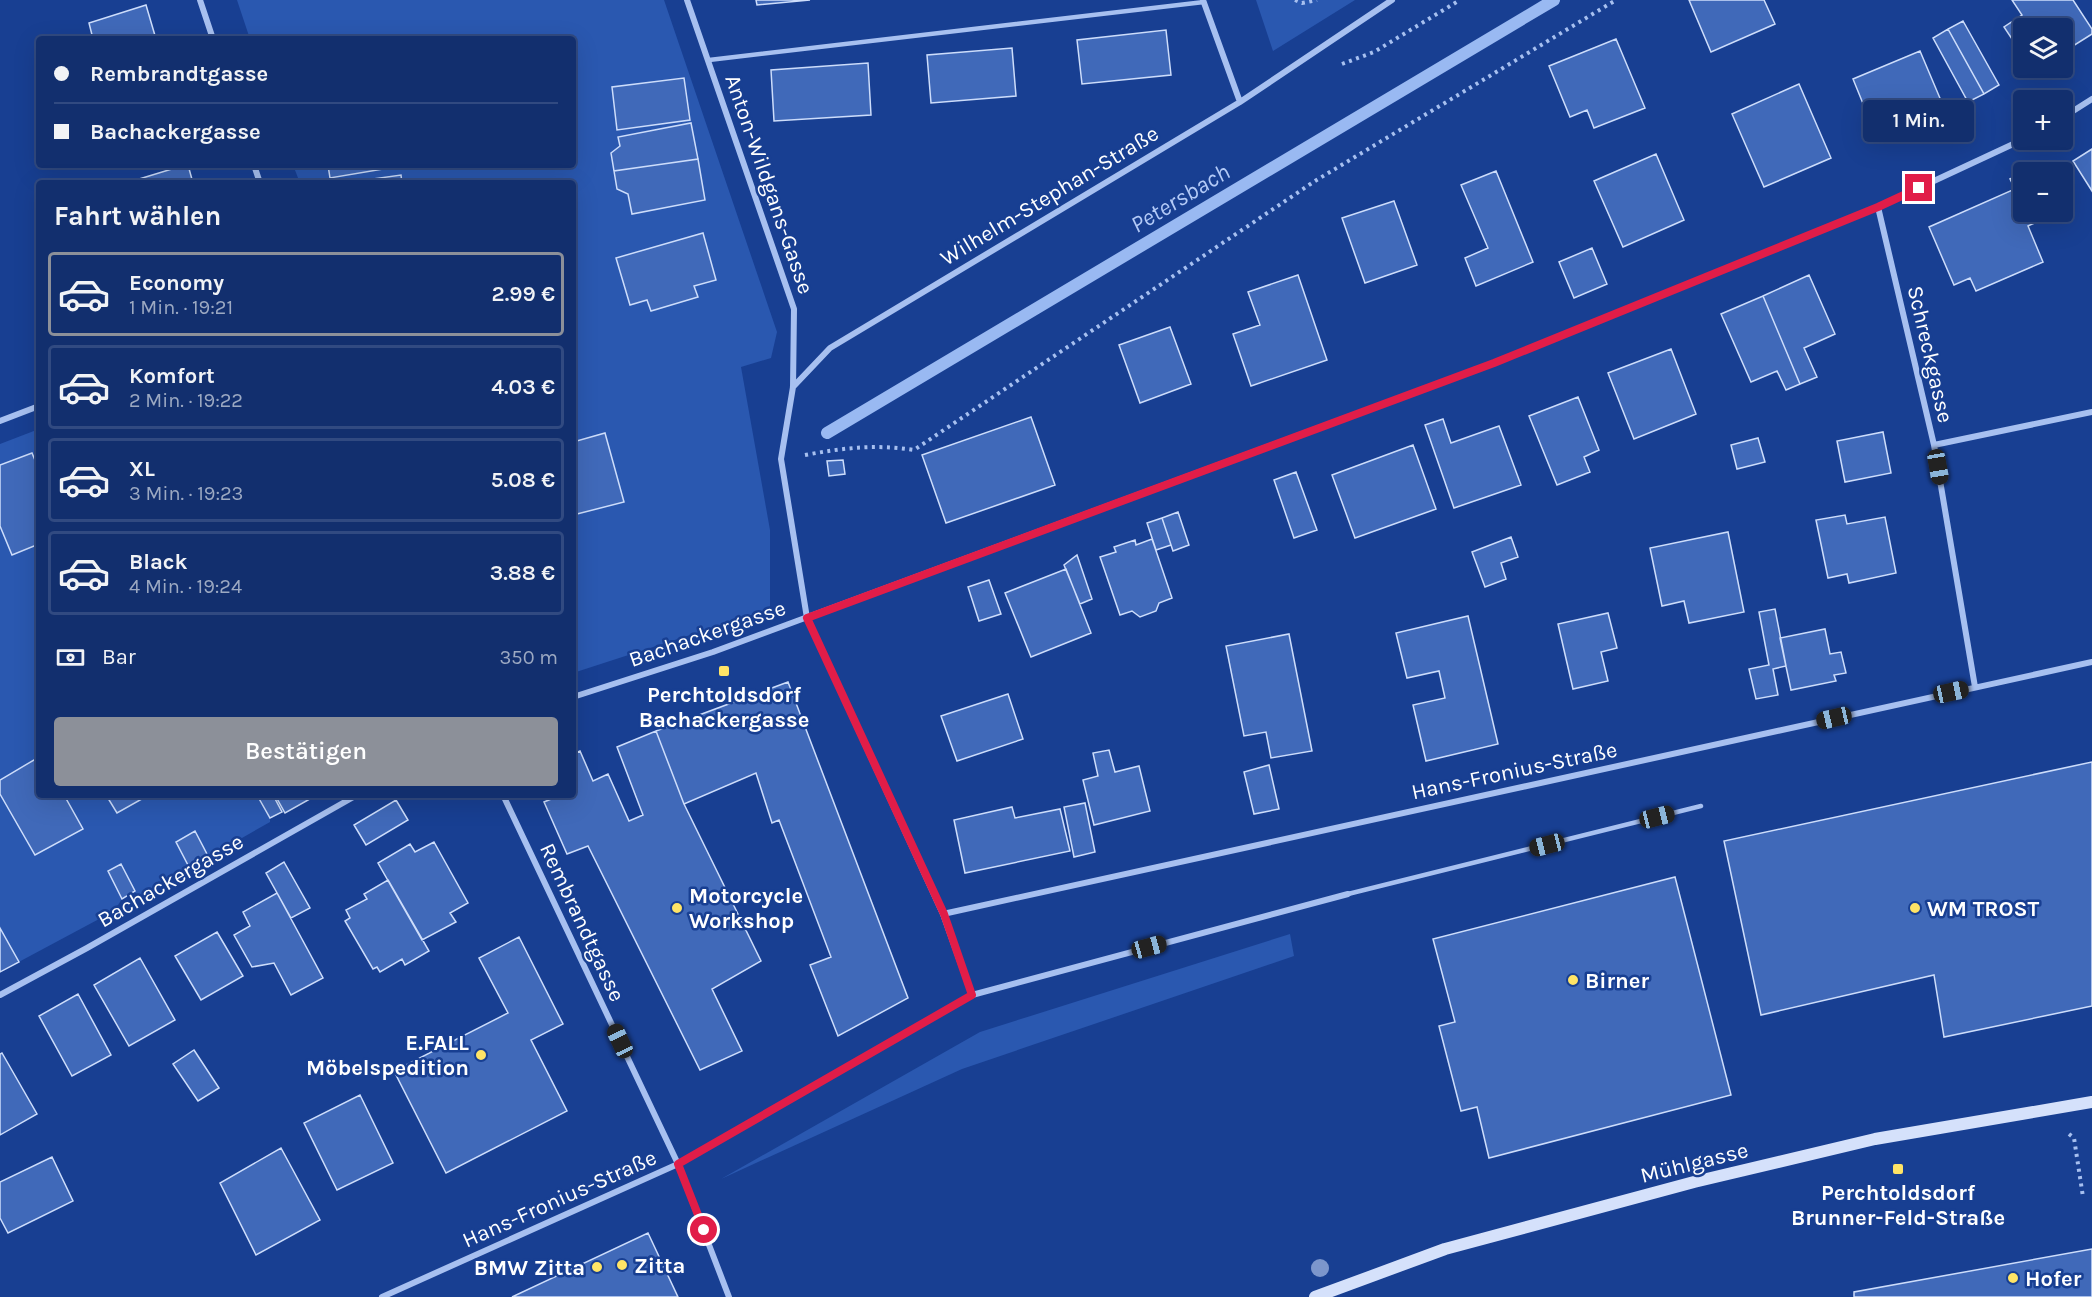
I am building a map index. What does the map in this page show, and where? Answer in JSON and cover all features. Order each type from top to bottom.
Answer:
[{"type":"street","points":[[200,0],[212,36]]},
{"type":"street","name":"Anton-Wildgans-Gasse","points":[[687,0],[794,309],[793,387],[782,459],[807,618],[944,914],[972,995]]},
{"type":"street","name":"Wilhelm-Stephan-Straße","points":[[793,387],[830,348],[1240,102],[1392,0]]},
{"type":"street","points":[[1203,1],[1240,102]]},
{"type":"street","points":[[2073,111],[2092,99]]},
{"type":"street","name":"Bachackergasse","points":[[576,696],[713,652],[807,618],[1494,363],[1878,207],[2013,144]]},
{"type":"street","name":"Schreckgasse","points":[[1878,207],[1934,445],[1975,687]]},
{"type":"street","points":[[0,421],[36,407]]},
{"type":"street","points":[[1934,445],[2092,411]]},
{"type":"street","name":"Hans-Fronius-Straße","points":[[944,914],[2092,662]]},
{"type":"street","name":"Bachackergasse","points":[[0,995],[352,798]]},
{"type":"street","name":"Rembrandtgasse","points":[[504,798],[678,1164],[729,1297]]},
{"type":"street","name":"Hans-Fronius-Straße","points":[[382,1297],[678,1164],[972,995],[1348,894]]},
{"type":"street","name":"Mühlgasse","points":[[1316,1297],[1445,1249],[1694,1182],[1875,1139],[2092,1102]]},
{"type":"lane","points":[[709,60],[1203,1]]},
{"type":"lane","points":[[1348,894],[1701,806]]},
{"type":"path","points":[[1295,0],[1302,3],[1317,0]]},
{"type":"path","points":[[782,459],[846,448],[887,446],[914,450],[1315,181],[1616,0]]},
{"type":"path","points":[[2036,1112],[2074,1138],[2084,1197]]},
{"type":"shaded area","points":[[237,0],[664,0],[777,332],[771,358],[741,367],[770,530],[770,609],[576,672],[576,180],[299,180],[294,168],[576,168],[576,36],[249,36]]},
{"type":"shaded area","points":[[1256,0],[1355,0],[1273,51]]},
{"type":"shaded area","points":[[36,430],[36,798],[312,798],[285,813],[282,812],[270,818],[270,822],[140,896],[134,892],[122,899],[114,911],[0,972],[0,444]]},
{"type":"shaded area","points":[[1290,934],[1294,956],[962,1069],[721,1179],[980,1032]]},
{"type":"building","points":[[756,0],[810,0],[757,5]]},
{"type":"building","points":[[1689,0],[1764,0],[1775,24],[1711,52]]},
{"type":"building","points":[[2012,0],[2073,0],[2092,29],[2092,34],[2073,46],[2073,18],[2018,18],[2022,15]]},
{"type":"building","points":[[146,5],[155,36],[92,36],[89,23]]},
{"type":"building","points":[[1963,21],[1999,85],[1984,94],[1948,29]]},
{"type":"building","points":[[2013,21],[2013,40],[2004,27]]},
{"type":"building","points":[[1948,29],[1984,94],[1968,102],[1933,38]]},
{"type":"building","points":[[1166,30],[1171,75],[1082,84],[1077,40]]},
{"type":"building","points":[[1616,39],[1645,108],[1594,128],[1587,110],[1570,117],[1549,66]]},
{"type":"building","points":[[1012,48],[1016,96],[931,103],[927,55]]},
{"type":"building","points":[[1920,51],[1945,110],[1877,138],[1853,79]]},
{"type":"building","points":[[868,63],[871,115],[774,121],[771,70]]},
{"type":"building","points":[[684,78],[690,120],[617,130],[612,87]]},
{"type":"building","points":[[1799,84],[1831,158],[1764,187],[1732,114]]},
{"type":"building","points":[[691,123],[698,159],[614,171],[611,153],[620,146],[618,137]]},
{"type":"building","points":[[2092,149],[2092,191],[2073,161]]},
{"type":"building","points":[[1656,154],[1684,220],[1623,247],[1594,181]]},
{"type":"building","points":[[698,159],[705,200],[632,214],[628,194],[617,189],[614,171]]},
{"type":"building","points":[[175,168],[189,168],[192,180],[136,180]]},
{"type":"building","points":[[328,168],[389,168],[330,178]]},
{"type":"building","points":[[1496,171],[1533,262],[1476,286],[1465,258],[1488,248],[1461,185]]},
{"type":"building","points":[[401,175],[402,180],[365,180]]},
{"type":"building","points":[[2013,190],[2013,222],[2037,222],[2028,226],[2043,262],[1976,291],[1970,278],[1954,285],[1929,227]]},
{"type":"building","points":[[1394,201],[1417,265],[1365,283],[1342,218]]},
{"type":"building","points":[[703,233],[716,280],[694,286],[698,297],[651,311],[647,300],[630,305],[616,258]]},
{"type":"building","points":[[1592,248],[1607,284],[1574,298],[1559,262]]},
{"type":"building","points":[[1298,275],[1327,360],[1251,386],[1233,334],[1260,325],[1248,292]]},
{"type":"building","points":[[1809,275],[1835,334],[1804,348],[1817,377],[1800,384],[1763,296]]},
{"type":"building","points":[[1763,296],[1800,384],[1786,390],[1777,371],[1751,382],[1721,314]]},
{"type":"building","points":[[1170,327],[1191,384],[1140,403],[1119,345]]},
{"type":"building","points":[[1671,349],[1696,414],[1634,439],[1608,373]]},
{"type":"building","points":[[1578,397],[1599,450],[1584,457],[1590,472],[1557,485],[1529,416]]},
{"type":"building","points":[[1031,417],[1055,485],[946,523],[922,455]]},
{"type":"building","points":[[1443,419],[1451,443],[1499,426],[1521,485],[1454,508],[1425,425]]},
{"type":"building","points":[[1883,432],[1891,473],[1845,482],[1837,441]]},
{"type":"building","points":[[605,433],[624,502],[576,514],[576,441]]},
{"type":"building","points":[[1758,438],[1765,462],[1737,469],[1731,445]]},
{"type":"building","points":[[1413,445],[1436,509],[1355,538],[1332,475]]},
{"type":"building","points":[[32,453],[36,463],[36,545],[12,555],[0,526],[0,465]]},
{"type":"building","points":[[843,460],[845,474],[829,476],[827,461]]},
{"type":"building","points":[[1296,472],[1317,530],[1294,538],[1274,480]]},
{"type":"building","points":[[1178,512],[1189,545],[1173,551],[1162,518]]},
{"type":"building","points":[[1845,515],[1847,524],[1885,517],[1896,573],[1849,583],[1847,574],[1828,578],[1816,520]]},
{"type":"building","points":[[1162,518],[1171,545],[1156,550],[1147,523]]},
{"type":"building","points":[[1728,532],[1744,612],[1689,623],[1684,601],[1662,606],[1650,548]]},
{"type":"building","points":[[1511,537],[1518,557],[1501,563],[1506,579],[1485,587],[1472,552]]},
{"type":"building","points":[[1152,539],[1172,598],[1159,603],[1156,611],[1140,617],[1132,611],[1120,615],[1100,557],[1116,552],[1114,547],[1135,540],[1136,545]]},
{"type":"building","points":[[1077,555],[1092,599],[1080,604],[1064,565]]},
{"type":"building","points":[[1066,569],[1091,633],[1031,657],[1005,593]]},
{"type":"building","points":[[989,580],[1001,614],[979,621],[968,587]]},
{"type":"building","points":[[1775,609],[1786,666],[1773,669],[1778,695],[1756,699],[1749,669],[1769,665],[1759,612]]},
{"type":"building","points":[[1608,613],[1617,648],[1601,652],[1608,681],[1573,689],[1558,624]]},
{"type":"building","points":[[1468,616],[1498,744],[1426,761],[1413,705],[1445,698],[1439,671],[1407,678],[1396,633]]},
{"type":"building","points":[[1825,629],[1830,654],[1841,652],[1846,673],[1834,675],[1836,681],[1791,690],[1780,638]]},
{"type":"building","points":[[1289,634],[1312,751],[1271,758],[1266,732],[1244,736],[1226,646]]},
{"type":"building","points":[[788,682],[908,998],[838,1036],[810,965],[831,957],[779,820],[772,823],[756,773],[684,804],[656,731]]},
{"type":"building","points":[[1008,694],[1023,739],[957,761],[941,716]]},
{"type":"building","name":"Motorcycle Workshop","points":[[656,731],[684,804],[761,961],[712,989],[742,1051],[700,1070],[588,846],[567,854],[544,802],[554,798],[576,798],[576,753],[580,751],[593,781],[608,774],[629,821],[643,815],[617,747]]},
{"type":"building","points":[[1109,750],[1115,772],[1139,766],[1150,811],[1094,825],[1083,780],[1098,776],[1093,753]]},
{"type":"building","points":[[36,759],[36,798],[66,798],[83,829],[35,855],[0,794],[0,780]]},
{"type":"building","name":"WM TROST","points":[[2092,762],[2092,1006],[1944,1037],[1934,975],[1761,1015],[1724,841]]},
{"type":"building","points":[[1269,765],[1279,809],[1254,814],[1244,772]]},
{"type":"building","points":[[108,798],[144,798],[117,813]]},
{"type":"building","points":[[259,798],[275,798],[282,812],[270,818]]},
{"type":"building","points":[[277,798],[312,798],[285,813]]},
{"type":"building","points":[[396,800],[408,820],[366,845],[354,825]]},
{"type":"building","points":[[1085,803],[1095,852],[1074,857],[1064,807]]},
{"type":"building","points":[[1012,807],[1015,818],[1060,809],[1070,851],[965,873],[954,820]]},
{"type":"building","points":[[195,831],[208,856],[189,867],[176,842]]},
{"type":"building","points":[[434,842],[468,903],[450,913],[456,922],[422,940],[378,863],[410,844],[415,852]]},
{"type":"building","points":[[284,862],[310,908],[291,918],[266,873]]},
{"type":"building","points":[[121,864],[135,891],[122,899],[108,871]]},
{"type":"building","name":"Birner","points":[[1675,877],[1731,1095],[1489,1158],[1477,1107],[1461,1111],[1439,1026],[1455,1022],[1433,939]]},
{"type":"building","points":[[388,880],[429,951],[405,965],[402,959],[380,972],[377,967],[373,969],[345,921],[350,918],[346,910],[367,899],[364,894]]},
{"type":"building","points":[[277,893],[323,978],[291,995],[274,963],[252,967],[234,935],[250,926],[243,912]]},
{"type":"building","points":[[0,928],[19,962],[0,972]]},
{"type":"building","points":[[217,932],[243,976],[201,1000],[175,956]]},
{"type":"building","name":"E.FALL Möbelspedition","points":[[519,937],[563,1024],[531,1040],[567,1111],[446,1173],[394,1071],[508,1013],[479,958]]},
{"type":"building","points":[[140,958],[175,1020],[129,1046],[94,985]]},
{"type":"building","points":[[78,994],[111,1055],[72,1076],[39,1016]]},
{"type":"building","points":[[194,1050],[219,1088],[198,1101],[173,1064]]},
{"type":"building","points":[[2,1053],[37,1114],[0,1135],[0,1054]]},
{"type":"building","points":[[360,1095],[393,1163],[337,1190],[304,1123]]},
{"type":"building","points":[[281,1148],[320,1220],[256,1255],[220,1183]]},
{"type":"building","points":[[52,1157],[73,1201],[8,1233],[0,1218],[0,1182]]},
{"type":"building","name":"Zitta","points":[[648,1233],[678,1297],[512,1297]]},
{"type":"building","name":"Hofer","points":[[2092,1249],[2092,1297],[1854,1297],[1854,1292]]},
{"type":"waterway","name":"Petersbach","points":[[827,433],[1554,0]]},
{"type":"place","name":"Perchtoldsdorf Bachackergasse","points":[[724,671]]},
{"type":"place","name":"Motorcycle Workshop","points":[[677,908]]},
{"type":"place","name":"WM TROST","points":[[1915,908]]},
{"type":"place","name":"Birner","points":[[1573,980]]},
{"type":"place","name":"E.FALL Möbelspedition","points":[[481,1055]]},
{"type":"place","name":"Perchtoldsdorf Brunner-Feld-Straße","points":[[1898,1169]]},
{"type":"place","name":"Zitta","points":[[622,1265]]},
{"type":"place","name":"BMW Zitta","points":[[597,1267]]},
{"type":"place","name":"Hofer","points":[[2013,1278]]},
{"type":"route","points":[[704,1230],[678,1164],[972,995],[944,914],[807,618],[1494,363],[1878,207],[1919,188]]}]
